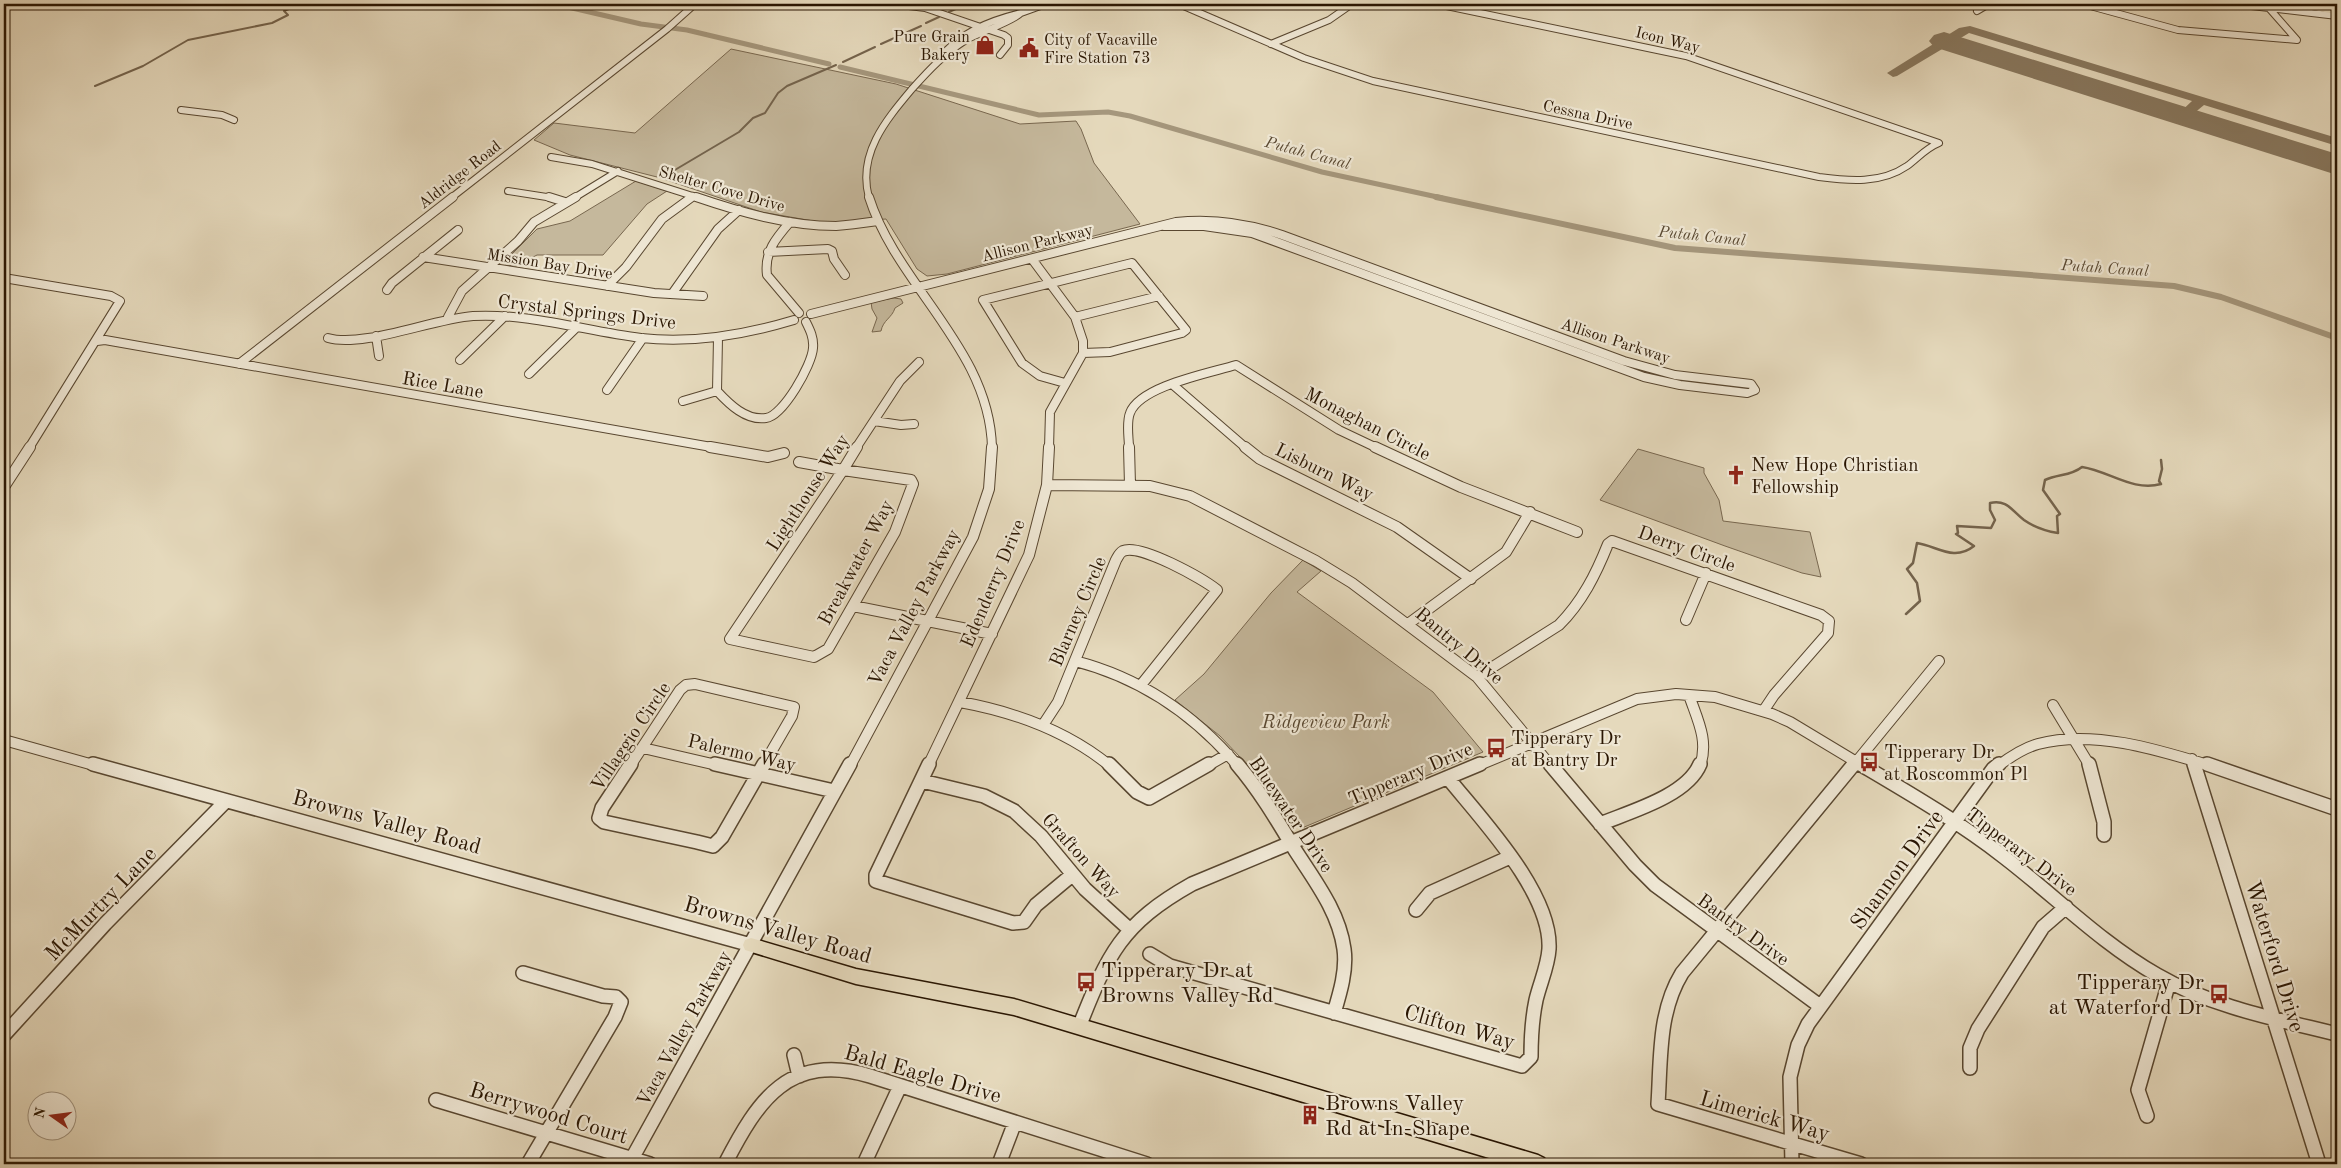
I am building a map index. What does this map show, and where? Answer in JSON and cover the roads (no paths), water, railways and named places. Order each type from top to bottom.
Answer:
[{"type":"highway","points":[[2280,4],[2337,12]]},
{"type":"highway","points":[[2312,4],[2337,7]]},
{"type":"main road","name":"Browns Valley Road","points":[[751,944],[832,970],[871,980],[985,1000],[1538,1164]]},
{"type":"street","name":"Aldridge Road","points":[[239,364],[668,28],[694,4]]},
{"type":"street","points":[[894,4],[925,8],[1008,38],[1008,45],[1000,55]]},
{"type":"street","name":"Vaca Valley Parkway","points":[[631,1162],[881,708],[967,548],[983,510],[992,466],[991,428],[986,405],[969,367],[898,258],[878,221],[870,201],[866,183],[869,155],[884,123],[938,60],[984,28],[1018,16],[1021,12],[1046,4]]},
{"type":"street","name":"Cessna Drive","points":[[1180,4],[1304,58],[1400,88],[1818,177],[1857,180],[1884,176],[1903,169],[1932,145],[1939,143],[1886,125]]},
{"type":"street","points":[[1271,44],[1329,20],[1352,4]]},
{"type":"street","name":"Icon Way","points":[[1437,4],[1686,56],[1886,125]]},
{"type":"street","points":[[1977,11],[1989,4]]},
{"type":"street","points":[[2083,4],[2178,30],[2297,40],[2268,7]]},
{"type":"street","points":[[2234,4],[2337,16]]},
{"type":"street","points":[[181,110],[222,115],[234,120]]},
{"type":"street","name":"Shelter Cove Drive","points":[[551,157],[585,162],[739,210],[790,222],[834,227],[878,221]]},
{"type":"street","points":[[448,317],[462,292],[518,241],[534,222],[618,171]]},
{"type":"street","points":[[508,191],[545,196],[565,202]]},
{"type":"street","points":[[607,286],[626,266],[662,219],[693,196]]},
{"type":"street","points":[[672,294],[718,228],[739,210]]},
{"type":"street","name":"Allison Parkway","points":[[917,286],[1176,222],[1210,219],[1230,220],[1264,228],[1624,361],[1675,375],[1751,384],[1755,390],[1747,392],[1697,388],[1644,378],[1252,233],[1211,226],[1164,226]]},
{"type":"street","points":[[790,222],[768,252],[765,262],[767,275],[796,317],[808,318],[917,286]]},
{"type":"street","points":[[386,290],[423,257],[458,230]]},
{"type":"street","points":[[768,252],[828,249],[832,252],[834,259],[845,275]]},
{"type":"street","name":"Mission Bay Drive","points":[[423,257],[607,286],[704,296]]},
{"type":"street","points":[[1032,259],[1049,283],[1075,317],[1083,341],[1083,353],[1110,352],[1186,330],[1132,263],[1049,283],[983,300],[1022,363],[1040,376],[1065,383]]},
{"type":"street","points":[[4,278],[116,297],[120,301],[120,307],[4,487]]},
{"type":"street","points":[[1075,317],[1160,296]]},
{"type":"street","points":[[460,360],[505,316]]},
{"type":"street","name":"Crystal Springs Drive","points":[[328,338],[338,341],[351,341],[448,317],[505,316],[643,338],[718,338],[757,331],[796,317]]},
{"type":"street","points":[[718,338],[717,391],[726,402],[748,414],[764,419],[775,415],[803,379],[813,352],[808,318]]},
{"type":"street","points":[[529,374],[576,328]]},
{"type":"street","points":[[376,336],[379,356]]},
{"type":"street","points":[[607,390],[643,338]]},
{"type":"street","name":"Rice Lane","points":[[97,341],[105,340],[768,457],[784,453]]},
{"type":"street","name":"Edenderry Drive","points":[[960,702],[1029,554],[1038,526],[1047,485],[1050,412],[1083,353]]},
{"type":"street","name":"Lighthouse Way","points":[[797,653],[735,642],[730,639],[906,372],[919,362]]},
{"type":"street","name":"Monaghan Circle","points":[[1130,485],[1129,415],[1134,405],[1142,397],[1172,384],[1236,365],[1339,430],[1461,487],[1530,512],[1577,532]]},
{"type":"street","name":"Lisburn Way","points":[[1172,384],[1215,423],[1260,459],[1398,527],[1471,579]]},
{"type":"street","points":[[683,400],[717,391]]},
{"type":"street","points":[[874,421],[901,425],[914,424]]},
{"type":"street","name":"Breakwater Way","points":[[797,653],[814,657],[821,655],[828,649],[895,532],[913,484],[911,480],[799,462]]},
{"type":"street","name":"Bantry Drive","points":[[1047,485],[1130,485],[1168,489],[1207,503],[1345,578],[1477,677],[1600,824],[1655,885],[1820,1006]]},
{"type":"street","points":[[1408,624],[1506,552],[1530,512]]},
{"type":"street","name":"Derry Circle","points":[[1477,677],[1558,625],[1570,615],[1582,596],[1608,544],[1612,541],[1821,615],[1829,620],[1828,633],[1774,695],[1764,710]]},
{"type":"street","name":"Blarney Circle","points":[[1043,725],[1058,702],[1120,552],[1127,549],[1140,551],[1176,566],[1212,584],[1217,590],[1141,685]]},
{"type":"street","points":[[1686,620],[1706,574]]},
{"type":"street","points":[[853,606],[992,634]]},
{"type":"street","name":"Bluewater Drive","points":[[1075,661],[1110,670],[1141,685],[1200,726],[1228,754],[1265,801],[1330,903],[1338,926],[1344,950],[1343,978],[1334,1013]]},
{"type":"street","points":[[1717,930],[1939,661]]},
{"type":"street","name":"Villaggio Circle","points":[[695,684],[794,707],[792,716],[758,774],[722,837],[713,846],[706,846],[698,842],[604,822],[600,818],[602,808],[680,690],[686,685],[695,684]]},
{"type":"street","name":"Tipperary Drive","points":[[1079,1027],[1104,965],[1128,928],[1153,907],[1179,890],[1638,699],[1652,695],[1689,695],[1727,699],[1764,710],[1790,722],[1955,823],[2012,862],[2129,958],[2169,982],[2210,999],[2273,1018],[2337,1034]]},
{"type":"street","points":[[1600,824],[1669,793],[1688,782],[1700,769],[1705,753],[1689,695]]},
{"type":"street","points":[[1072,875],[1036,905],[1024,922],[1014,923],[876,881],[876,875],[960,702],[1004,712],[1043,725],[1095,754],[1124,777],[1140,796],[1149,798],[1228,754]]},
{"type":"street","points":[[2053,705],[2092,769],[2104,822],[2104,835]]},
{"type":"street","name":"Browns Valley Road","points":[[4,740],[751,944]]},
{"type":"street","name":"Shannon Drive","points":[[1792,1164],[1790,1077],[1798,1045],[1820,1006],[1993,769],[2014,753],[2045,742],[2096,740],[2192,759],[2243,774],[2337,808]]},
{"type":"street","name":"Palermo Way","points":[[643,748],[834,791]]},
{"type":"street","name":"Waterford Drive","points":[[2192,759],[2319,1164]]},
{"type":"street","name":"Clifton Way","points":[[1334,1013],[1509,1064],[1522,1066],[1531,1056],[1531,1028],[1547,962],[1546,920],[1539,902],[1526,879],[1448,778]]},
{"type":"street","name":"Grafton Way","points":[[922,781],[971,792],[1001,803],[1016,812],[1037,830],[1072,875],[1098,904],[1128,928]]},
{"type":"street","name":"McMurtry Lane","points":[[4,1034],[105,924],[226,801]]},
{"type":"street","points":[[1416,910],[1430,893],[1510,857]]},
{"type":"street","points":[[1970,1068],[1970,1048],[1978,1029],[2043,927],[2066,907]]},
{"type":"street","name":"Limerick Way","points":[[1717,930],[1682,973],[1671,992],[1664,1014],[1658,1104],[1861,1164]]},
{"type":"street","points":[[1150,954],[1170,966],[1334,1013]]},
{"type":"street","points":[[523,973],[603,996],[616,997],[621,1002],[615,1017],[528,1164]]},
{"type":"street","points":[[2147,1116],[2140,1101],[2138,1090],[2169,982]]},
{"type":"street","points":[[794,1055],[799,1076]]},
{"type":"street","name":"Bald Eagle Drive","points":[[725,1164],[749,1118],[767,1097],[799,1076],[833,1068],[853,1071],[1147,1164]]},
{"type":"street","points":[[864,1164],[900,1086]]},
{"type":"street","name":"Berrywood Court","points":[[436,1100],[547,1133],[631,1162],[650,1164]]},
{"type":"street","points":[[999,1164],[1014,1122]]},
{"type":"waterway","points":[[95,86],[143,66],[188,40],[272,23],[288,15],[284,11],[301,4]]},
{"type":"waterway","points":[[555,4],[641,24],[687,30],[829,64]]},
{"type":"waterway","points":[[949,12],[967,4]]},
{"type":"waterway","points":[[926,23],[939,17]]},
{"type":"waterway","points":[[881,44],[921,26]]},
{"type":"waterway","points":[[843,62],[875,47]]},
{"type":"waterway","points":[[663,177],[739,132],[753,118],[765,113],[778,93],[787,86],[836,65]]},
{"type":"waterway","name":"Putah Canal","points":[[840,67],[1039,115],[1108,112],[1130,116],[1322,172],[1442,198]]},
{"type":"waterway","name":"Putah Canal","points":[[1436,197],[1675,248],[2174,286],[2221,297],[2337,338]]},
{"type":"waterway","points":[[1906,614],[1920,601],[1917,583],[1907,569],[1913,563],[1917,543],[1952,553],[1967,551],[1974,546],[1956,534],[1958,533],[1957,526],[1991,528],[1995,520],[1990,510],[1990,503],[1996,502],[2005,504],[2032,525],[2058,533],[2057,516],[2060,514],[2043,490],[2045,480],[2073,472],[2082,467],[2131,483],[2151,486],[2161,484],[2159,481],[2162,469],[2161,460]]},
{"type":"place","name":"Pure Grain Bakery","points":[[985,45]]},
{"type":"place","name":"City of Vacaville Fire Station 73","points":[[1029,48]]},
{"type":"place","name":"New Hope Christian Fellowship","points":[[1736,475]]},
{"type":"place","name":"Tipperary Dr at Bantry Dr","points":[[1496,748]]},
{"type":"place","name":"Tipperary Dr at Roscommon Pl","points":[[1869,762]]},
{"type":"place","name":"Tipperary Dr at Browns Valley Rd","points":[[1086,982]]},
{"type":"place","name":"Tipperary Dr at Waterford Dr","points":[[2219,994]]},
{"type":"place","name":"Browns Valley Rd at In-Shape","points":[[1310,1115]]},
{"type":"park label","name":"Ridgeview Park","points":[[1326,721]]}]
